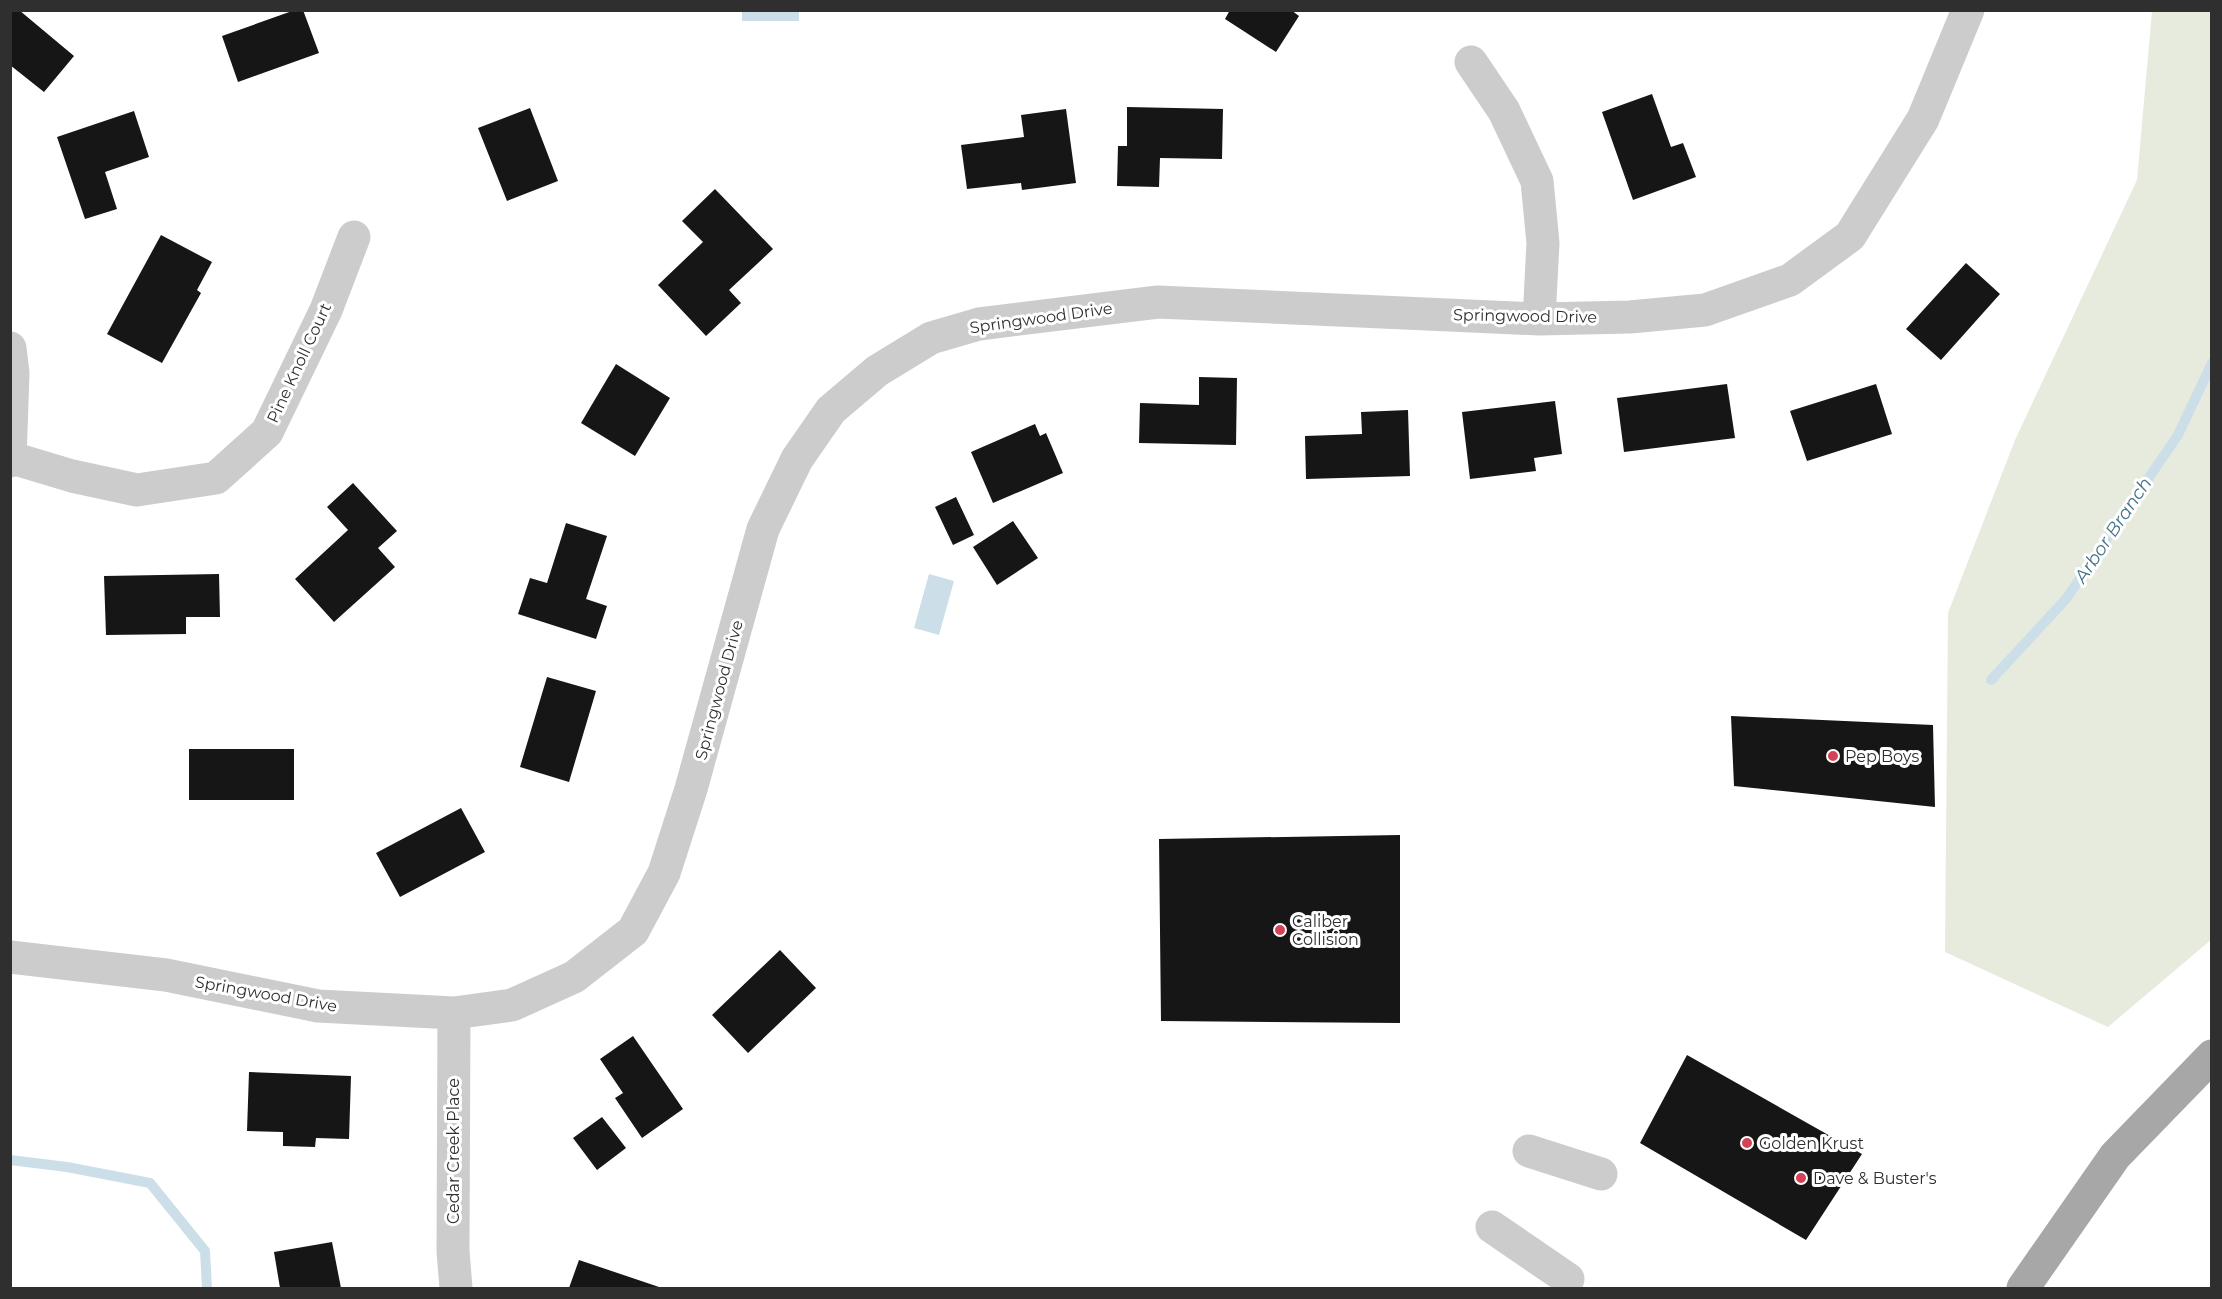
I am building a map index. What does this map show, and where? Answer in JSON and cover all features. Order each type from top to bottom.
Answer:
[{"type":"main road","points":[[2023,1288],[2115,1156],[2211,1056]]},
{"type":"street","name":"Springwood Drive","points":[[10,957],[166,975],[318,1006],[454,1013],[512,1005],[574,977],[633,931],[664,873],[691,789],[763,529],[797,459],[831,410],[877,371],[931,338],[979,324],[1158,302],[1539,319],[1630,317],[1705,310],[1790,280],[1850,236],[1923,119],[1968,10]]},
{"type":"street","points":[[1471,62],[1504,111],[1523,147],[1537,181],[1543,243],[1539,319]]},
{"type":"street","name":"Pine Knoll Court","points":[[11,460],[137,490],[216,478],[267,432],[326,310],[354,237]]},
{"type":"street","points":[[10,348],[13,373],[11,460]]},
{"type":"street","name":"Cedar Creek Place","points":[[454,1013],[453,1251],[456,1288]]},
{"type":"street","points":[[1529,1151],[1601,1174]]},
{"type":"street","points":[[1492,1227],[1568,1279]]},
{"type":"shaded area","points":[[2152,11],[2211,11],[2212,939],[2108,1027],[1945,952],[1948,613],[2015,440],[2137,180]]},
{"type":"water","points":[[742,11],[799,11],[799,21],[742,21]]},
{"type":"water","points":[[929,574],[954,581],[939,635],[914,628]]},
{"type":"building","points":[[10,10],[19,10],[74,56],[44,92],[10,65]]},
{"type":"building","points":[[295,10],[303,10],[319,53],[238,82],[222,36]]},
{"type":"building","points":[[1230,10],[1291,10],[1299,16],[1276,52],[1225,19]]},
{"type":"building","points":[[1652,94],[1671,147],[1683,143],[1696,177],[1633,200],[1602,112]]},
{"type":"building","points":[[1127,107],[1223,109],[1222,159],[1160,158],[1159,187],[1117,186],[1118,146],[1127,146]]},
{"type":"building","points":[[530,108],[558,181],[507,201],[478,128]]},
{"type":"building","points":[[1066,109],[1076,183],[1022,190],[1021,183],[967,189],[961,145],[1024,137],[1021,115]]},
{"type":"building","points":[[134,111],[149,157],[105,172],[117,209],[85,219],[57,137]]},
{"type":"building","points":[[715,189],[773,249],[729,290],[741,303],[706,336],[658,285],[703,242],[682,221]]},
{"type":"building","points":[[161,235],[212,262],[197,290],[201,293],[162,363],[107,334]]},
{"type":"building","points":[[1966,263],[2000,294],[1941,360],[1906,329]]},
{"type":"building","points":[[616,364],[670,398],[635,456],[581,423]]},
{"type":"building","points":[[1199,377],[1237,378],[1236,445],[1139,443],[1140,403],[1199,405]]},
{"type":"building","points":[[1727,384],[1735,438],[1624,452],[1617,398]]},
{"type":"building","points":[[1876,384],[1892,434],[1807,461],[1790,411]]},
{"type":"building","points":[[1555,401],[1562,454],[1534,458],[1536,471],[1470,479],[1462,412]]},
{"type":"building","points":[[1408,410],[1410,476],[1306,479],[1305,436],[1362,434],[1361,412]]},
{"type":"building","points":[[1035,424],[1040,436],[1046,433],[1063,473],[993,503],[971,452]]},
{"type":"building","points":[[353,483],[397,531],[378,548],[395,567],[334,622],[295,579],[348,530],[327,507]]},
{"type":"building","points":[[956,497],[974,535],[953,545],[935,507]]},
{"type":"building","points":[[1013,521],[1038,558],[997,585],[973,547]]},
{"type":"building","points":[[566,523],[607,536],[586,599],[607,606],[596,639],[518,614],[530,578],[547,583]]},
{"type":"building","points":[[219,574],[220,617],[186,617],[186,634],[106,635],[104,576]]},
{"type":"building","points":[[547,677],[596,691],[569,782],[520,767]]},
{"type":"building","name":"Pep Boys","points":[[1731,716],[1933,725],[1935,807],[1734,786]]},
{"type":"building","points":[[189,749],[294,749],[294,800],[189,800]]},
{"type":"building","points":[[461,808],[485,852],[400,897],[376,853]]},
{"type":"building","name":"Caliber Collision","points":[[1400,835],[1400,1023],[1161,1021],[1159,839]]},
{"type":"building","points":[[780,950],[816,988],[748,1053],[712,1015]]},
{"type":"building","points":[[633,1036],[683,1109],[642,1138],[615,1098],[623,1093],[600,1059]]},
{"type":"building","points":[[1687,1055],[1862,1154],[1806,1240],[1640,1143]]},
{"type":"building","points":[[249,1072],[351,1076],[349,1139],[316,1138],[315,1147],[283,1146],[283,1132],[247,1131]]},
{"type":"building","points":[[602,1117],[626,1148],[597,1170],[573,1138]]},
{"type":"building","points":[[332,1242],[341,1288],[280,1288],[274,1252]]},
{"type":"building","points":[[579,1260],[662,1288],[569,1288]]},
{"type":"waterway","name":"Arbor Branch","points":[[1991,680],[2066,599],[2178,435],[2212,363]]},
{"type":"waterway","name":"Arbor Branch","points":[[10,1160],[67,1167],[150,1183],[205,1251],[207,1288]]},
{"type":"place","name":"Pep Boys","points":[[1833,756]]},
{"type":"place","name":"Caliber Collision","points":[[1280,930]]},
{"type":"place","name":"Golden Krust","points":[[1747,1143]]},
{"type":"place","name":"Dave & Buster's","points":[[1801,1178]]}]
